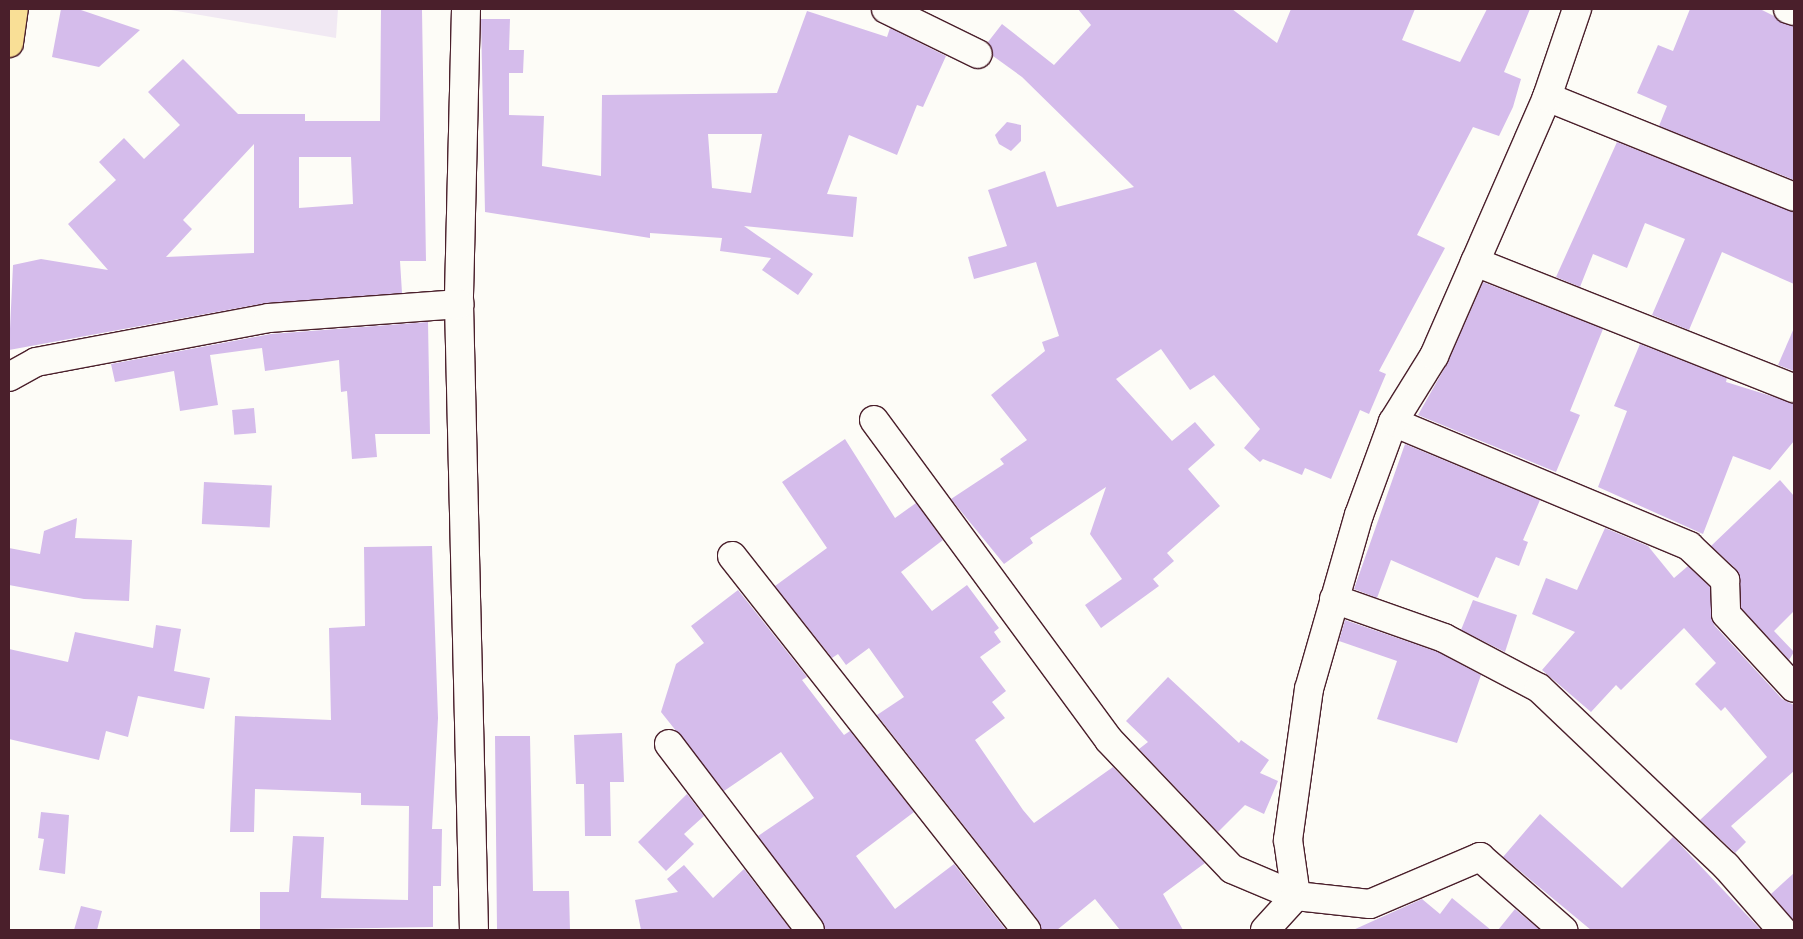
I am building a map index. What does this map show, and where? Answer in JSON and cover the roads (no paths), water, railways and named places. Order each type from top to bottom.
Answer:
[{"type":"main road","points":[[9,43],[14,9]]},
{"type":"street","points":[[466,9],[459,304],[474,930]]},
{"type":"street","points":[[886,9],[978,54]]},
{"type":"street","points":[[1296,896],[1288,840],[1309,689],[1334,599],[1393,422],[1434,356],[1547,97],[1577,9]]},
{"type":"street","points":[[1788,9],[1794,11]]},
{"type":"street","points":[[1547,97],[1794,197]]},
{"type":"street","points":[[1475,262],[1794,388]]},
{"type":"street","points":[[9,377],[36,362],[269,318],[459,304]]},
{"type":"street","points":[[874,420],[1110,740],[1232,869],[1296,896],[1370,904],[1480,857],[1563,930]]},
{"type":"street","points":[[1393,422],[1689,546],[1725,580],[1726,614],[1794,688]]},
{"type":"street","points":[[732,556],[1026,930]]},
{"type":"street","points":[[1334,599],[1444,638],[1539,688],[1726,866],[1782,930]]},
{"type":"street","points":[[669,744],[810,930]]},
{"type":"street","points":[[1265,930],[1296,896]]}]
